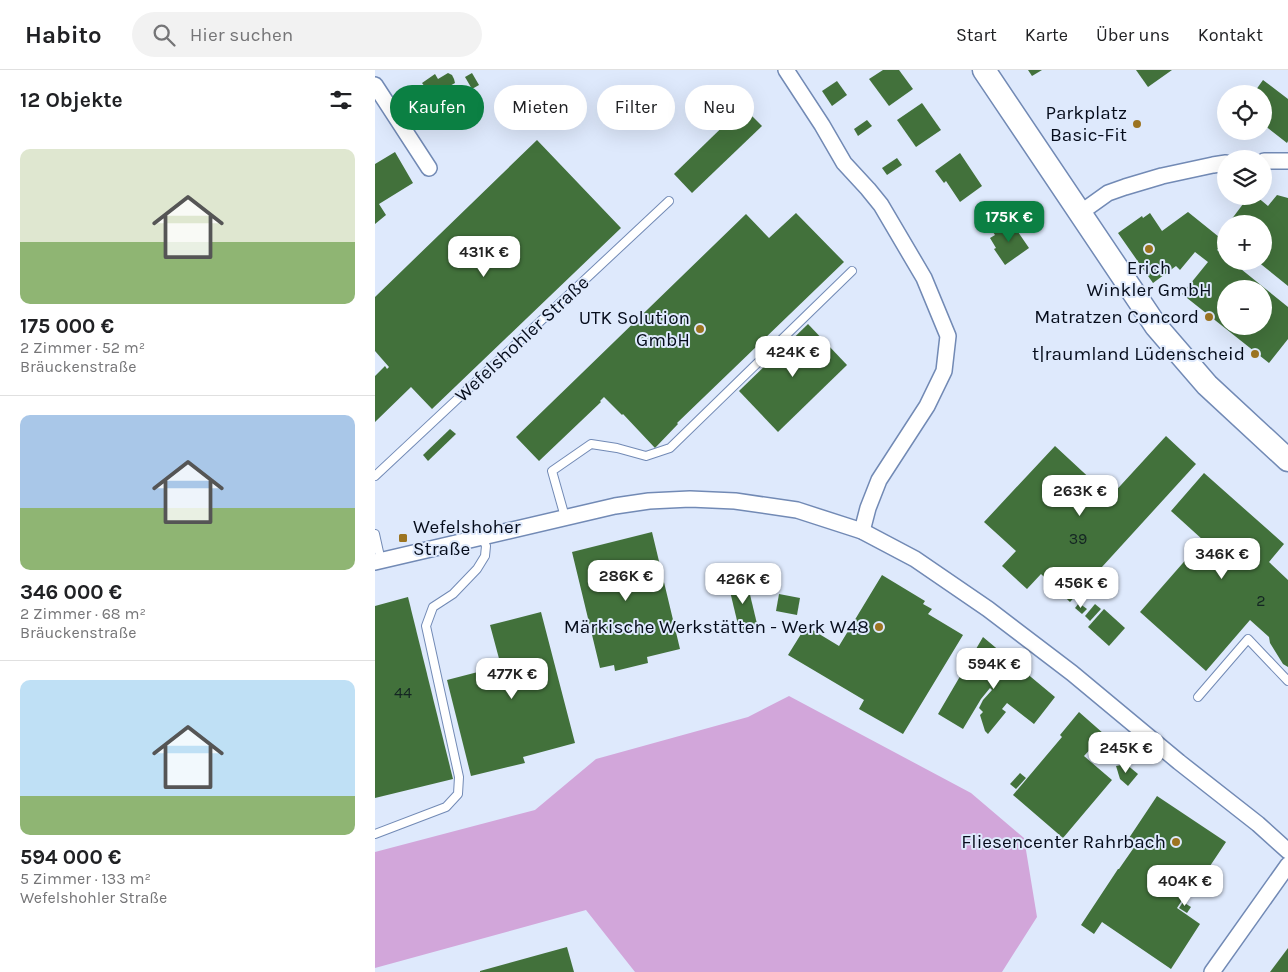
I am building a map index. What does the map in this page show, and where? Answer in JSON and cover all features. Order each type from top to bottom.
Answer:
[{"type":"main road","points":[[984,70],[1156,326],[1207,385],[1288,460]]},
{"type":"street","points":[[786,70],[844,162],[881,205],[924,278],[948,336],[944,371],[927,406],[879,480],[868,508],[862,531]]},
{"type":"street","points":[[375,84],[429,168]]},
{"type":"street","points":[[1272,161],[1288,161]]},
{"type":"street","points":[[1080,213],[1108,193],[1217,164]]},
{"type":"street","points":[[378,561],[565,517],[649,501],[699,499],[735,501],[797,510],[862,531],[915,560],[988,609],[1072,673],[1191,772],[1258,824],[1288,851]]},
{"type":"street","points":[[1212,972],[1288,865]]},
{"type":"lane","name":"Wefelshohler Straße","points":[[375,476],[669,201]]},
{"type":"lane","points":[[565,517],[552,471],[591,444],[617,448],[645,456],[670,448],[852,271]]},
{"type":"lane","points":[[375,534],[378,561]]},
{"type":"lane","points":[[375,834],[445,807],[458,794],[459,777],[426,626],[433,607],[453,594],[477,569],[485,556],[486,546],[483,537]]},
{"type":"lane","points":[[1198,697],[1248,638],[1288,680]]},
{"type":"shaded area","points":[[789,696],[971,793],[1024,838],[1037,917],[1002,972],[635,972],[586,910],[375,968],[375,852],[535,810],[596,759],[748,717]]},
{"type":"building","points":[[883,70],[899,70],[913,89],[889,106],[869,79]]},
{"type":"building","points":[[1028,70],[1042,70],[1032,76]]},
{"type":"building","points":[[1136,70],[1172,70],[1148,87]]},
{"type":"building","points":[[448,73],[452,75],[455,83],[452,85],[424,85],[422,83],[435,74],[438,79]]},
{"type":"building","points":[[472,73],[479,85],[470,85],[465,77]]},
{"type":"building","points":[[1263,80],[1270,85],[1259,85]]},
{"type":"building","points":[[837,81],[847,95],[832,106],[822,91]]},
{"type":"building","points":[[1272,87],[1288,99],[1287,143],[1272,131]]},
{"type":"building","points":[[922,103],[941,130],[916,147],[897,120]]},
{"type":"building","points":[[754,118],[762,126],[692,193],[674,174],[719,130],[754,130]]},
{"type":"building","points":[[867,120],[872,126],[858,136],[854,129]]},
{"type":"building","points":[[537,140],[621,228],[432,409],[411,387],[375,422],[375,376],[385,366],[387,369],[389,367],[375,351],[375,297]]},
{"type":"building","points":[[395,152],[413,183],[379,204],[386,215],[375,224],[375,164]]},
{"type":"building","points":[[960,153],[982,186],[960,202],[946,181],[944,183],[935,171]]},
{"type":"building","points":[[897,158],[902,165],[887,175],[882,168]]},
{"type":"building","points":[[1277,195],[1288,198],[1288,286],[1268,270],[1272,270],[1272,215],[1235,215],[1242,205],[1268,206],[1272,205],[1272,201]]},
{"type":"building","points":[[1188,212],[1217,235],[1217,270],[1242,270],[1255,280],[1217,280],[1217,322],[1182,294],[1208,262],[1195,252],[1180,270],[1176,266],[1153,283],[1118,233],[1142,216],[1143,218],[1150,213],[1162,231]]},
{"type":"building","name":"UTK Solution GmbH","points":[[796,213],[844,262],[677,423],[655,448],[604,397],[539,461],[516,437],[746,214],[769,238]]},
{"type":"building","points":[[1012,223],[1029,248],[1005,265],[994,249],[996,248],[990,238],[995,235],[993,232],[1000,227],[1003,229]]},
{"type":"building","points":[[1272,294],[1288,307],[1288,339],[1269,363],[1234,335],[1272,335]]},
{"type":"building","points":[[808,324],[847,365],[778,432],[739,391]]},
{"type":"building","points":[[450,429],[456,434],[428,461],[423,455]]},
{"type":"building","points":[[1166,436],[1196,464],[1070,602],[1041,574],[1027,589],[1002,566],[1016,551],[984,522],[1055,446],[1110,497]]},
{"type":"building","points":[[1204,473],[1284,544],[1269,562],[1288,580],[1288,667],[1283,664],[1270,643],[1269,637],[1250,620],[1206,671],[1140,612],[1203,540],[1171,511]]},
{"type":"building","points":[[652,532],[680,649],[647,657],[648,663],[615,671],[614,665],[600,668],[572,552]]},
{"type":"building","points":[[882,575],[925,601],[923,604],[932,609],[928,614],[963,635],[903,734],[859,709],[864,700],[788,655],[806,626],[839,646]]},
{"type":"building","points":[[746,578],[758,628],[740,633],[728,583]]},
{"type":"building","points":[[779,594],[800,598],[797,615],[776,611]]},
{"type":"building","points":[[408,597],[453,779],[375,798],[375,606]]},
{"type":"building","points":[[1079,603],[1087,609],[1082,614],[1075,608]]},
{"type":"building","points":[[1095,604],[1101,609],[1090,621],[1085,616]]},
{"type":"building","points":[[1104,609],[1125,628],[1109,646],[1088,627]]},
{"type":"building","points":[[541,612],[575,743],[523,757],[525,763],[471,776],[447,680],[501,666],[490,625]]},
{"type":"building","points":[[983,637],[1055,697],[1034,724],[1007,703],[1002,709],[1006,712],[988,734],[985,731],[980,715],[983,712],[979,708],[992,690],[990,688],[963,729],[938,714]]},
{"type":"building","points":[[1079,712],[1104,734],[1084,756],[1112,780],[1063,838],[1013,795],[1062,737],[1060,735]]},
{"type":"building","points":[[1126,764],[1138,774],[1128,786],[1120,779],[1116,766]]},
{"type":"building","points":[[1020,773],[1026,778],[1016,789],[1010,784]]},
{"type":"building","points":[[1157,796],[1226,842],[1196,887],[1192,885],[1177,908],[1200,924],[1171,969],[1102,922],[1094,934],[1081,925],[1135,846],[1127,841]]},
{"type":"building","points":[[1183,902],[1191,907],[1187,913],[1179,908]]},
{"type":"building","points":[[567,947],[574,972],[480,972],[480,971]]},
{"type":"building","points":[[1288,948],[1288,972],[1270,972]]},
{"type":"place","name":"Parkplatz Basic-Fit","points":[[1137,124]]},
{"type":"place","name":"Erich Winkler GmbH","points":[[1149,249]]},
{"type":"place","name":"Matratzen Concord","points":[[1209,317]]},
{"type":"place","name":"UTK Solution GmbH","points":[[700,329]]},
{"type":"place","name":"t|raumland Lüdenscheid","points":[[1255,354]]},
{"type":"place","name":"Wefelshoher Straße","points":[[403,538]]},
{"type":"place","name":"Märkische Werkstätten - Werk W48","points":[[879,627]]},
{"type":"place","name":"Fliesencenter Rahrbach","points":[[1176,842]]}]
